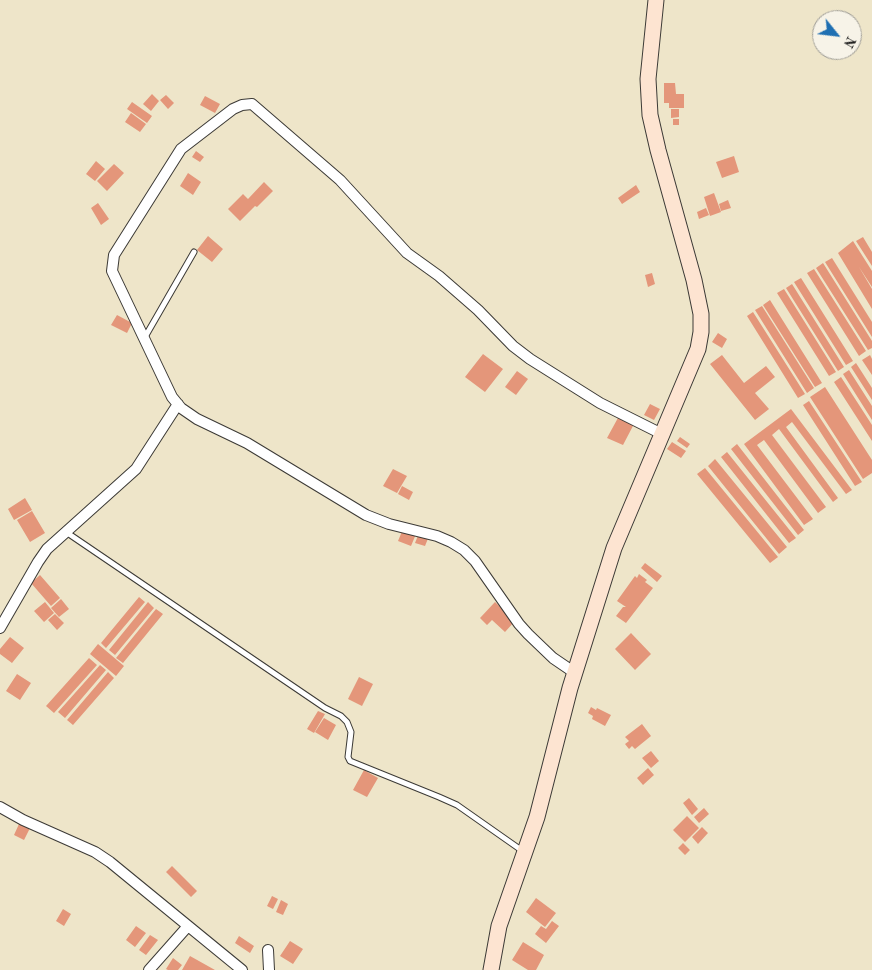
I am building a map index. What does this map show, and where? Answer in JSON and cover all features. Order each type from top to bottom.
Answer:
[{"type":"street","points":[[491,970],[499,926],[537,817],[575,673],[614,548],[698,349],[701,332],[701,314],[694,280],[650,115],[648,79],[656,0]]},
{"type":"street","points":[[575,673],[553,658],[528,634],[475,561],[464,550],[437,536],[389,524],[366,515],[247,443],[189,414],[172,397],[112,271],[114,255],[181,149],[233,109],[242,105],[252,104],[340,180],[407,253],[478,310],[513,346],[530,359],[600,403],[662,434]]},
{"type":"street","points":[[0,628],[47,549],[136,469],[178,404]]},
{"type":"street","points":[[0,807],[95,852],[110,862],[242,970]]},
{"type":"street","points":[[149,970],[188,926]]},
{"type":"street","points":[[268,950],[269,970]]},
{"type":"lane","points":[[144,338],[194,252]]},
{"type":"lane","points":[[66,532],[325,708],[341,716],[347,722],[351,732],[348,757],[350,761],[457,805],[524,852]]},
{"type":"building","points":[[664,83],[675,83],[676,94],[684,94],[684,108],[669,108],[669,103],[664,103]]},
{"type":"building","points":[[152,94],[159,101],[151,111],[143,104]]},
{"type":"building","points":[[166,95],[174,103],[168,109],[160,100]]},
{"type":"building","points":[[205,96],[220,104],[215,113],[200,105]]},
{"type":"building","points":[[132,102],[152,116],[147,123],[127,109]]},
{"type":"building","points":[[671,109],[679,109],[679,117],[671,118]]},
{"type":"building","points":[[131,113],[146,124],[140,132],[125,122]]},
{"type":"building","points":[[673,119],[679,119],[679,125],[673,125]]},
{"type":"building","points":[[196,151],[204,157],[200,162],[192,157]]},
{"type":"building","points":[[734,156],[739,172],[722,178],[716,162]]},
{"type":"building","points":[[96,161],[105,169],[95,181],[86,174]]},
{"type":"building","points":[[114,164],[124,173],[107,191],[97,181]]},
{"type":"building","points":[[188,173],[201,182],[193,195],[180,186]]},
{"type":"building","points":[[264,182],[273,191],[240,221],[228,209],[243,194],[248,199]]},
{"type":"building","points":[[636,185],[640,192],[622,204],[618,198]]},
{"type":"building","points":[[714,193],[721,212],[710,216],[704,197]]},
{"type":"building","points":[[728,200],[731,208],[721,211],[719,204]]},
{"type":"building","points":[[98,203],[109,219],[101,225],[91,208]]},
{"type":"building","points":[[706,208],[709,215],[699,219],[697,212]]},
{"type":"building","points":[[208,236],[223,249],[212,262],[197,250]]},
{"type":"building","points":[[863,237],[872,252],[872,266],[856,241]]},
{"type":"building","points":[[853,241],[872,271],[872,287],[859,267],[872,289],[872,309],[838,253]]},
{"type":"building","points":[[832,258],[872,322],[872,337],[825,262]]},
{"type":"building","points":[[823,263],[872,341],[872,348],[868,350],[816,268]]},
{"type":"building","points":[[814,269],[866,351],[859,356],[807,273]]},
{"type":"building","points":[[652,273],[655,284],[648,287],[645,275]]},
{"type":"building","points":[[801,278],[853,361],[846,365],[794,282]]},
{"type":"building","points":[[792,284],[844,367],[838,371],[786,288]]},
{"type":"building","points":[[784,289],[836,372],[829,376],[777,293]]},
{"type":"building","points":[[770,300],[822,383],[815,387],[763,305]]},
{"type":"building","points":[[762,306],[814,388],[807,393],[755,310]]},
{"type":"building","points":[[753,312],[805,394],[798,398],[747,316]]},
{"type":"building","points":[[117,315],[132,323],[127,333],[111,325]]},
{"type":"building","points":[[718,333],[727,339],[722,348],[712,342]]},
{"type":"building","points":[[483,354],[503,369],[485,392],[465,377]]},
{"type":"building","points":[[722,355],[744,383],[766,366],[775,377],[755,393],[769,409],[755,420],[710,364]]},
{"type":"building","points":[[870,355],[872,359],[872,375],[862,360]]},
{"type":"building","points":[[856,363],[872,388],[872,400],[851,367]]},
{"type":"building","points":[[849,370],[872,406],[872,420],[843,374]]},
{"type":"building","points":[[517,371],[528,379],[516,395],[505,387]]},
{"type":"building","points":[[841,377],[872,425],[872,441],[834,382]]},
{"type":"building","points":[[825,387],[872,460],[872,473],[863,479],[810,397]]},
{"type":"building","points":[[809,401],[862,482],[855,486],[803,405]]},
{"type":"building","points":[[650,404],[660,409],[654,420],[644,415]]},
{"type":"building","points":[[791,409],[852,490],[846,494],[792,422],[786,427],[838,498],[833,502],[779,429],[772,435],[826,507],[818,513],[764,440],[757,445],[813,519],[804,525],[744,444]]},
{"type":"building","points":[[619,416],[634,424],[623,445],[607,438]]},
{"type":"building","points":[[680,437],[690,444],[687,448],[677,441]]},
{"type":"building","points":[[672,442],[686,451],[681,458],[667,449]]},
{"type":"building","points":[[737,444],[804,530],[798,535],[731,449]]},
{"type":"building","points":[[727,452],[796,538],[789,543],[721,457]]},
{"type":"building","points":[[715,459],[787,547],[779,554],[708,466]]},
{"type":"building","points":[[705,468],[778,557],[770,563],[697,474]]},
{"type":"building","points":[[393,469],[407,476],[397,493],[383,486]]},
{"type":"building","points":[[402,486],[413,492],[409,500],[398,494]]},
{"type":"building","points":[[25,498],[32,510],[14,520],[8,509]]},
{"type":"building","points":[[32,511],[45,533],[30,542],[17,520]]},
{"type":"building","points":[[403,529],[416,534],[411,546],[398,541]]},
{"type":"building","points":[[419,533],[429,536],[425,546],[415,543]]},
{"type":"building","points":[[645,563],[662,576],[657,582],[641,568]]},
{"type":"building","points":[[639,574],[653,588],[626,623],[616,616],[623,607],[626,607],[617,601],[635,576],[637,578]]},
{"type":"building","points":[[40,575],[60,598],[51,606],[31,583]]},
{"type":"building","points":[[139,597],[145,602],[106,648],[101,643]]},
{"type":"building","points":[[61,599],[69,609],[59,617],[51,608]]},
{"type":"building","points":[[45,602],[54,613],[44,622],[34,611]]},
{"type":"building","points":[[148,602],[154,608],[115,655],[109,650]]},
{"type":"building","points":[[495,602],[515,621],[505,632],[492,620],[487,625],[480,618]]},
{"type":"building","points":[[156,609],[163,614],[123,663],[116,658]]},
{"type":"building","points":[[55,614],[64,623],[57,630],[48,620]]},
{"type":"building","points":[[631,633],[651,654],[635,670],[615,649]]},
{"type":"building","points":[[10,637],[24,648],[12,663],[0,654],[0,649]]},
{"type":"building","points":[[98,644],[124,666],[116,676],[90,654]]},
{"type":"building","points":[[89,658],[97,665],[54,713],[46,706]]},
{"type":"building","points":[[100,665],[106,670],[65,718],[58,712]]},
{"type":"building","points":[[108,672],[114,678],[73,725],[67,720]]},
{"type":"building","points":[[17,674],[31,683],[20,700],[6,691]]},
{"type":"building","points":[[359,677],[373,684],[362,706],[348,699]]},
{"type":"building","points":[[591,707],[611,715],[605,726],[592,719],[593,716],[588,713]]},
{"type":"building","points":[[318,711],[325,714],[314,733],[307,729]]},
{"type":"building","points":[[324,718],[336,725],[328,740],[315,732]]},
{"type":"building","points":[[642,724],[651,736],[635,749],[632,746],[629,749],[625,744],[629,741],[625,737]]},
{"type":"building","points":[[651,751],[659,761],[651,768],[642,758]]},
{"type":"building","points":[[648,768],[654,775],[643,785],[637,778]]},
{"type":"building","points":[[364,770],[378,778],[367,797],[353,790]]},
{"type":"building","points":[[689,798],[698,809],[692,815],[683,803]]},
{"type":"building","points":[[704,808],[709,814],[699,823],[694,817]]},
{"type":"building","points":[[687,816],[699,828],[685,842],[673,830]]},
{"type":"building","points":[[19,824],[30,828],[24,840],[14,835]]},
{"type":"building","points":[[702,827],[708,833],[698,844],[692,837]]},
{"type":"building","points":[[683,843],[690,850],[685,855],[678,848]]},
{"type":"building","points":[[172,866],[197,891],[191,897],[166,872]]},
{"type":"building","points":[[272,896],[278,899],[273,909],[267,906]]},
{"type":"building","points":[[536,898],[556,913],[545,927],[526,912]]},
{"type":"building","points":[[281,900],[288,904],[283,915],[276,912]]},
{"type":"building","points":[[63,909],[71,914],[64,926],[56,921]]},
{"type":"building","points":[[552,921],[559,926],[546,943],[535,934],[541,926],[546,929]]},
{"type":"building","points":[[136,926],[146,933],[135,947],[126,940]]},
{"type":"building","points":[[150,935],[158,940],[146,955],[139,950]]},
{"type":"building","points":[[239,936],[254,946],[250,953],[235,943]]},
{"type":"building","points":[[290,941],[303,949],[293,964],[280,956]]},
{"type":"building","points":[[523,942],[544,955],[536,970],[528,970],[512,960]]},
{"type":"building","points":[[190,956],[215,970],[182,970]]},
{"type":"building","points":[[173,958],[182,965],[178,970],[166,969]]}]
